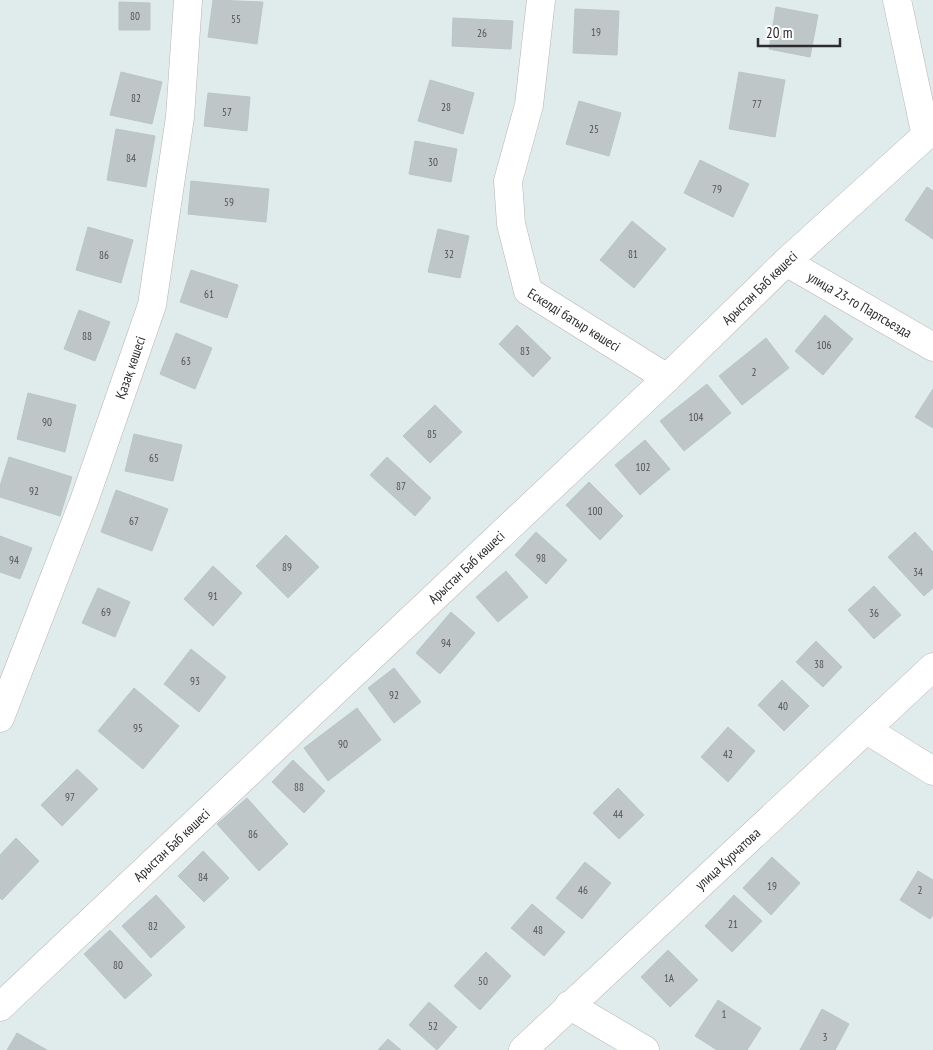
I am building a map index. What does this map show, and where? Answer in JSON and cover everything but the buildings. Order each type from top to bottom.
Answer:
[{"type":"street","name":"Қазақ көшесі","points":[[0,718],[84,501],[152,305],[180,117],[188,0]]},
{"type":"street","name":"Ескелді батыр көшесі","points":[[541,0],[528,105],[508,181],[510,224],[528,291],[667,378]]},
{"type":"street","points":[[897,0],[929,132]]},
{"type":"street","name":"Арыстан Баб көшесі","points":[[0,1007],[667,378],[786,262],[929,132]]},
{"type":"street","name":"улица 23-го Партсъезда","points":[[786,262],[933,347]]},
{"type":"street","name":"улица Курчатова","points":[[523,1050],[933,667]]},
{"type":"street","points":[[867,730],[933,772]]},
{"type":"street","points":[[569,1005],[645,1050]]}]
